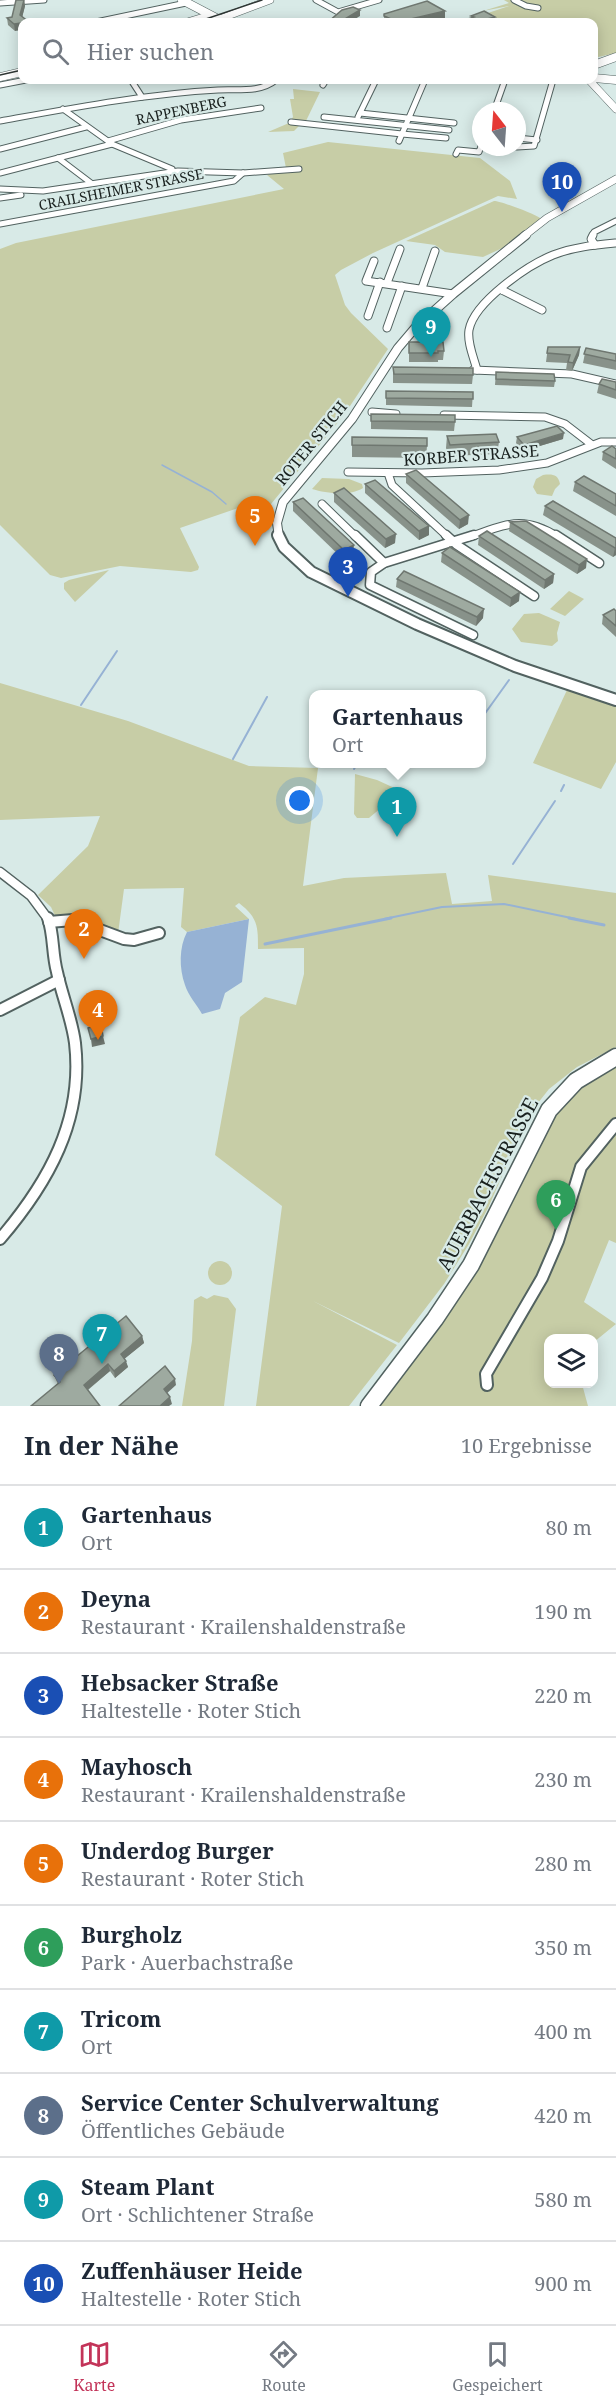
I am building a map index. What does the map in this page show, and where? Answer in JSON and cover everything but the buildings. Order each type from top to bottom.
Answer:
[{"type":"main road","points":[[184,1],[212,18]]},
{"type":"main road","points":[[598,63],[616,57]]},
{"type":"main road","points":[[0,72],[18,68]]},
{"type":"main road","points":[[0,77],[18,73]]},
{"type":"main road","points":[[598,78],[616,80]]},
{"type":"main road","name":"AUERBACHSTRASSE","points":[[369,1406],[432,1324],[470,1266],[497,1216],[530,1140],[546,1113],[576,1081],[616,1057]]},
{"type":"street","points":[[0,3],[44,0]]},
{"type":"street","points":[[219,18],[255,0]]},
{"type":"street","points":[[220,18],[270,0]]},
{"type":"street","points":[[316,0],[338,12]]},
{"type":"street","points":[[333,18],[338,12],[379,0]]},
{"type":"street","points":[[514,0],[525,6],[538,8]]},
{"type":"street","points":[[113,18],[184,1]]},
{"type":"street","points":[[0,85],[18,82]]},
{"type":"street","points":[[134,84],[142,97]]},
{"type":"street","points":[[0,121],[142,97],[255,88],[271,84]]},
{"type":"street","points":[[353,129],[374,84]]},
{"type":"street","points":[[399,141],[423,84]]},
{"type":"street","points":[[497,102],[504,84]]},
{"type":"street","points":[[526,148],[534,146],[537,140],[552,84]]},
{"type":"street","points":[[593,84],[616,109]]},
{"type":"street","name":"RAPPENBERG","points":[[0,173],[58,158],[181,120],[261,108]]},
{"type":"street","points":[[63,109],[110,142],[178,171]]},
{"type":"street","points":[[360,113],[454,123]]},
{"type":"street","points":[[324,117],[449,130]]},
{"type":"street","points":[[291,122],[446,138]]},
{"type":"street","points":[[0,149],[86,127]]},
{"type":"street","points":[[526,139],[537,140]]},
{"type":"street","points":[[456,154],[458,150],[472,152]]},
{"type":"street","points":[[58,158],[91,183]]},
{"type":"street","points":[[2,198],[178,171],[243,173],[299,169]]},
{"type":"street","name":"CRAILSHEIMER STRASSE","points":[[0,224],[234,181],[243,173]]},
{"type":"street","name":"ROTER STICH","points":[[616,179],[547,218],[453,294],[402,343],[352,419],[283,502],[278,513],[277,533],[284,547],[311,572],[417,624],[515,666],[616,700]]},
{"type":"street","points":[[2,189],[34,192]]},
{"type":"street","points":[[2,189],[6,193],[2,198]]},
{"type":"street","points":[[595,245],[592,235],[616,221]]},
{"type":"street","points":[[477,370],[469,336],[470,322],[477,312],[543,259],[566,251],[616,243]]},
{"type":"street","points":[[368,316],[400,249]]},
{"type":"street","points":[[422,288],[435,251]]},
{"type":"street","points":[[374,261],[366,281],[453,294]]},
{"type":"street","points":[[387,328],[402,285]]},
{"type":"street","points":[[502,290],[542,310]]},
{"type":"street","points":[[466,370],[572,374],[616,384]]},
{"type":"street","points":[[372,412],[406,415]]},
{"type":"street","name":"KORBER STRASSE","points":[[438,415],[545,417],[568,425],[591,444]]},
{"type":"street","name":"KORBER STRASSE","points":[[348,471],[448,472],[528,467],[566,458],[591,444],[608,440],[616,442]]},
{"type":"street","points":[[388,473],[392,485],[467,552],[534,596]]},
{"type":"street","points":[[322,504],[384,563]]},
{"type":"street","points":[[473,635],[370,585],[371,572],[384,563],[516,522],[540,525],[599,563]]},
{"type":"street","points":[[0,872],[37,903],[49,921],[59,980],[75,1044],[74,1101],[62,1142],[47,1179],[34,1200],[0,1239]]},
{"type":"street","points":[[49,921],[73,921],[124,939],[134,940],[159,933]]},
{"type":"street","points":[[0,1010],[59,980]]},
{"type":"street","points":[[487,1385],[486,1374],[542,1278],[558,1241],[582,1167],[616,1124]]},
{"type":"green space","points":[[504,0],[616,0],[616,53],[598,57],[598,18],[489,18],[491,15],[488,13],[509,6],[483,11],[509,3]]},
{"type":"green space","points":[[293,89],[320,92],[305,123],[294,131],[268,132],[289,123],[293,117],[290,99],[294,99]]},
{"type":"green space","points":[[328,142],[480,158],[510,181],[517,199],[498,196],[373,253],[335,275],[345,305],[388,349],[344,415],[262,515],[244,506],[180,528],[199,567],[198,570],[191,572],[120,566],[61,578],[50,575],[0,525],[0,249],[16,243],[284,189],[267,175],[286,168],[283,153]]},
{"type":"green space","points":[[494,201],[525,211],[540,220],[511,244],[483,257],[445,252],[435,245],[406,241]]},
{"type":"green space","points":[[543,475],[554,475],[558,478],[560,484],[552,496],[537,494],[533,487],[536,479]]},
{"type":"green space","points":[[322,478],[349,479],[362,484],[363,488],[351,493],[330,493],[312,489]]},
{"type":"green space","points":[[109,570],[75,602],[64,589],[64,583],[69,580]]},
{"type":"green space","points":[[569,591],[584,599],[565,616],[550,609]]},
{"type":"green space","points":[[539,613],[560,622],[557,633],[558,641],[552,646],[521,642],[512,629],[524,614]]},
{"type":"green space","points":[[0,683],[128,721],[249,766],[318,768],[303,886],[344,878],[446,873],[452,904],[492,901],[488,875],[616,893],[616,1047],[577,1067],[549,1089],[530,1113],[488,1208],[444,1284],[399,1343],[313,1301],[397,1345],[349,1406],[256,1406],[282,1206],[215,1155],[240,1017],[265,997],[296,1005],[304,974],[304,948],[258,949],[256,923],[250,913],[239,903],[235,906],[249,919],[187,932],[181,927],[184,888],[124,889],[117,941],[58,922],[51,907],[38,895],[88,846],[100,816],[0,820]]},
{"type":"green space","points":[[567,690],[616,705],[616,762],[601,789],[533,763]]},
{"type":"green space","points":[[355,774],[377,780],[401,791],[369,818],[357,818],[354,814]]},
{"type":"green space","points":[[616,1063],[616,1243],[609,1240],[584,1302],[616,1324],[598,1339],[598,1334],[544,1334],[544,1388],[583,1388],[588,1406],[376,1406],[458,1297],[544,1124],[588,1079]]},
{"type":"green space","points":[[220,1261],[228,1265],[232,1273],[228,1281],[220,1285],[212,1281],[208,1273],[212,1265]]},
{"type":"green space","points":[[214,1295],[228,1298],[236,1309],[224,1406],[182,1406],[192,1341],[194,1300],[201,1296],[207,1299]]},
{"type":"water","points":[[249,919],[242,982],[225,993],[220,1009],[202,1014],[186,989],[183,978],[181,951],[184,938],[187,932]]},
{"type":"waterway","points":[[162,465],[212,492],[226,504]]},
{"type":"waterway","points":[[81,705],[117,651]]},
{"type":"waterway","points":[[486,712],[509,680]]},
{"type":"waterway","points":[[233,759],[267,697]]},
{"type":"waterway","points":[[561,791],[564,785]]},
{"type":"waterway","points":[[513,864],[555,801]]},
{"type":"waterway","points":[[384,919],[442,907],[504,904],[576,919]]},
{"type":"waterway","points":[[265,944],[391,918]]},
{"type":"waterway","points":[[569,918],[604,925]]},
{"type":"tram line","points":[[209,18],[262,0]]},
{"type":"tram line","points":[[0,75],[18,71]]},
{"type":"place","name":"Zuffenhäuser Heide","points":[[562,212]]},
{"type":"place","name":"Steam Plant","points":[[431,357]]},
{"type":"place","name":"Underdog Burger","points":[[255,546]]},
{"type":"place","name":"Hebsacker Straße","points":[[348,597]]},
{"type":"place","name":"Gartenhaus","points":[[397,837]]},
{"type":"place","name":"Deyna","points":[[84,959]]},
{"type":"place","name":"Mayhosch","points":[[98,1040]]},
{"type":"place","name":"Burgholz","points":[[556,1230]]},
{"type":"place","name":"Tricom","points":[[102,1364]]},
{"type":"place","name":"Service Center Schulverwaltung","points":[[59,1384]]}]
